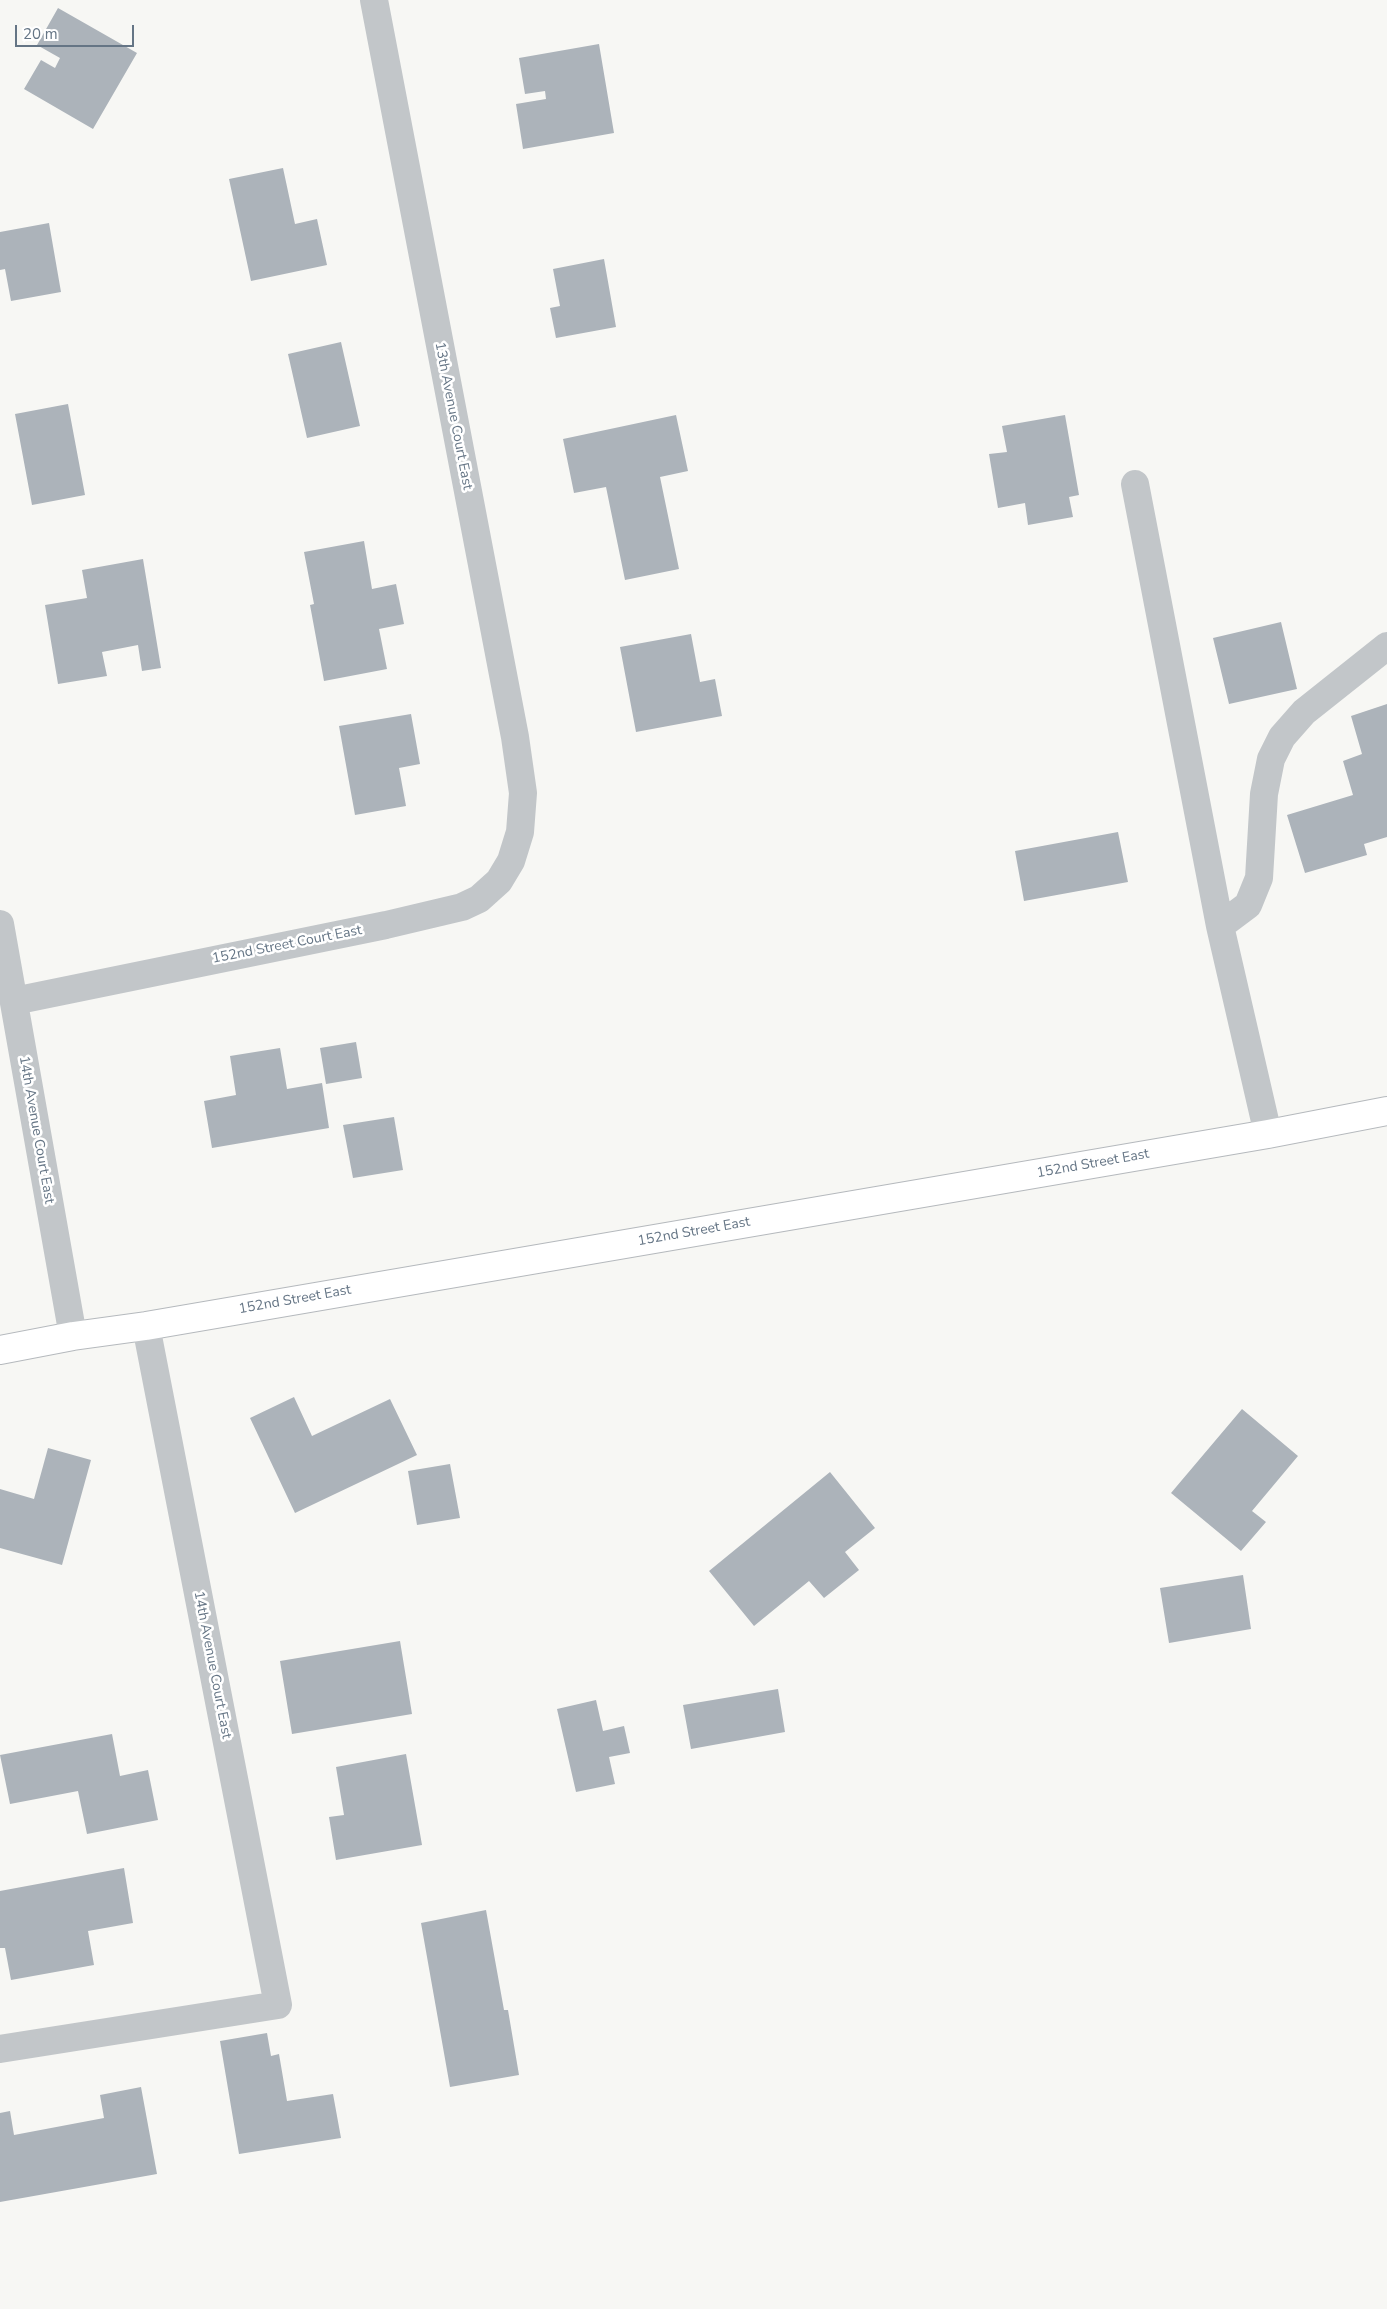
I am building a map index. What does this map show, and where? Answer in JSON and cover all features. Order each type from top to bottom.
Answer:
[{"type":"main road","name":"152nd Street East","points":[[0,1350],[73,1336],[146,1326],[1268,1134],[1387,1111]]},
{"type":"street","name":"13th Avenue Court East","points":[[374,0],[515,737],[523,792],[520,832]]},
{"type":"street","points":[[1135,484],[1220,926],[1268,1134]]},
{"type":"street","points":[[1220,926],[1248,905],[1259,878],[1264,794],[1271,759],[1282,737],[1304,712],[1387,646]]},
{"type":"street","name":"152nd Street Court East","points":[[14,1001],[386,925],[462,906],[479,899],[499,881],[510,861],[520,832]]},
{"type":"street","name":"14th Avenue Court East","points":[[0,924],[73,1336]]},
{"type":"street","name":"14th Avenue Court East","points":[[0,2049],[278,2005],[146,1326]]},
{"type":"building","points":[[58,8],[137,53],[93,129],[24,89],[41,60],[55,68],[60,58],[37,45]]},
{"type":"building","points":[[599,44],[614,133],[523,149],[516,104],[546,99],[545,91],[525,94],[519,58]]},
{"type":"building","points":[[283,168],[295,224],[317,219],[327,265],[251,281],[229,179]]},
{"type":"building","points":[[49,223],[61,292],[11,301],[5,269],[0,270],[0,232]]},
{"type":"building","points":[[604,259],[616,327],[556,338],[550,308],[560,306],[553,269]]},
{"type":"building","points":[[341,342],[360,426],[307,438],[288,354]]},
{"type":"building","points":[[68,404],[85,495],[32,505],[15,414]]},
{"type":"building","points":[[676,415],[688,471],[660,477],[679,569],[625,580],[606,487],[574,493],[563,439]]},
{"type":"building","points":[[1065,415],[1079,495],[1069,497],[1073,517],[1028,525],[1025,503],[998,508],[989,454],[1007,452],[1002,426]]},
{"type":"building","points":[[364,541],[372,589],[396,584],[404,624],[379,629],[387,669],[324,681],[310,605],[314,604],[304,552]]},
{"type":"building","points":[[143,559],[161,668],[142,671],[138,645],[102,652],[107,676],[58,684],[45,605],[87,598],[82,570]]},
{"type":"building","points":[[1281,622],[1297,689],[1229,704],[1213,638]]},
{"type":"building","points":[[691,634],[700,682],[715,679],[722,716],[636,732],[620,647]]},
{"type":"building","points":[[1387,704],[1387,837],[1364,844],[1367,855],[1305,873],[1287,815],[1353,795],[1343,761],[1362,754],[1351,716]]},
{"type":"building","points":[[411,714],[420,764],[399,768],[406,806],[355,815],[339,726]]},
{"type":"building","points":[[1118,832],[1128,882],[1024,901],[1015,851]]},
{"type":"building","points":[[356,1042],[362,1078],[326,1084],[320,1048]]},
{"type":"building","points":[[280,1048],[287,1089],[322,1083],[329,1128],[212,1148],[204,1101],[236,1095],[230,1056]]},
{"type":"building","points":[[394,1117],[403,1170],[353,1178],[343,1125]]},
{"type":"building","points":[[294,1397],[312,1436],[390,1399],[417,1455],[295,1513],[250,1418]]},
{"type":"building","points":[[1242,1409],[1298,1456],[1252,1511],[1266,1522],[1241,1551],[1171,1493]]},
{"type":"building","points":[[48,1448],[91,1460],[62,1565],[0,1548],[0,1489],[34,1499]]},
{"type":"building","points":[[450,1464],[460,1518],[417,1525],[408,1471]]},
{"type":"building","points":[[830,1472],[875,1528],[845,1552],[859,1570],[824,1598],[809,1581],[754,1626],[709,1571]]},
{"type":"building","points":[[1243,1575],[1251,1629],[1169,1643],[1160,1588]]},
{"type":"building","points":[[400,1641],[412,1714],[292,1734],[280,1661]]},
{"type":"building","points":[[778,1689],[785,1732],[691,1749],[683,1705]]},
{"type":"building","points":[[596,1700],[603,1731],[624,1726],[630,1753],[609,1757],[615,1784],[576,1792],[557,1709]]},
{"type":"building","points":[[112,1734],[120,1776],[148,1770],[158,1820],[87,1834],[78,1791],[10,1804],[0,1755]]},
{"type":"building","points":[[406,1754],[422,1845],[336,1860],[329,1817],[344,1815],[336,1767]]},
{"type":"building","points":[[124,1868],[133,1923],[88,1931],[94,1965],[11,1980],[5,1948],[0,1948],[0,1891]]},
{"type":"building","points":[[486,1910],[504,2010],[508,2010],[519,2075],[450,2087],[421,1923]]},
{"type":"building","points":[[267,2033],[271,2056],[279,2054],[287,2101],[333,2094],[341,2138],[239,2154],[220,2041]]},
{"type":"building","points":[[141,2087],[157,2174],[0,2202],[0,2113],[10,2111],[14,2135],[104,2118],[100,2095]]}]
